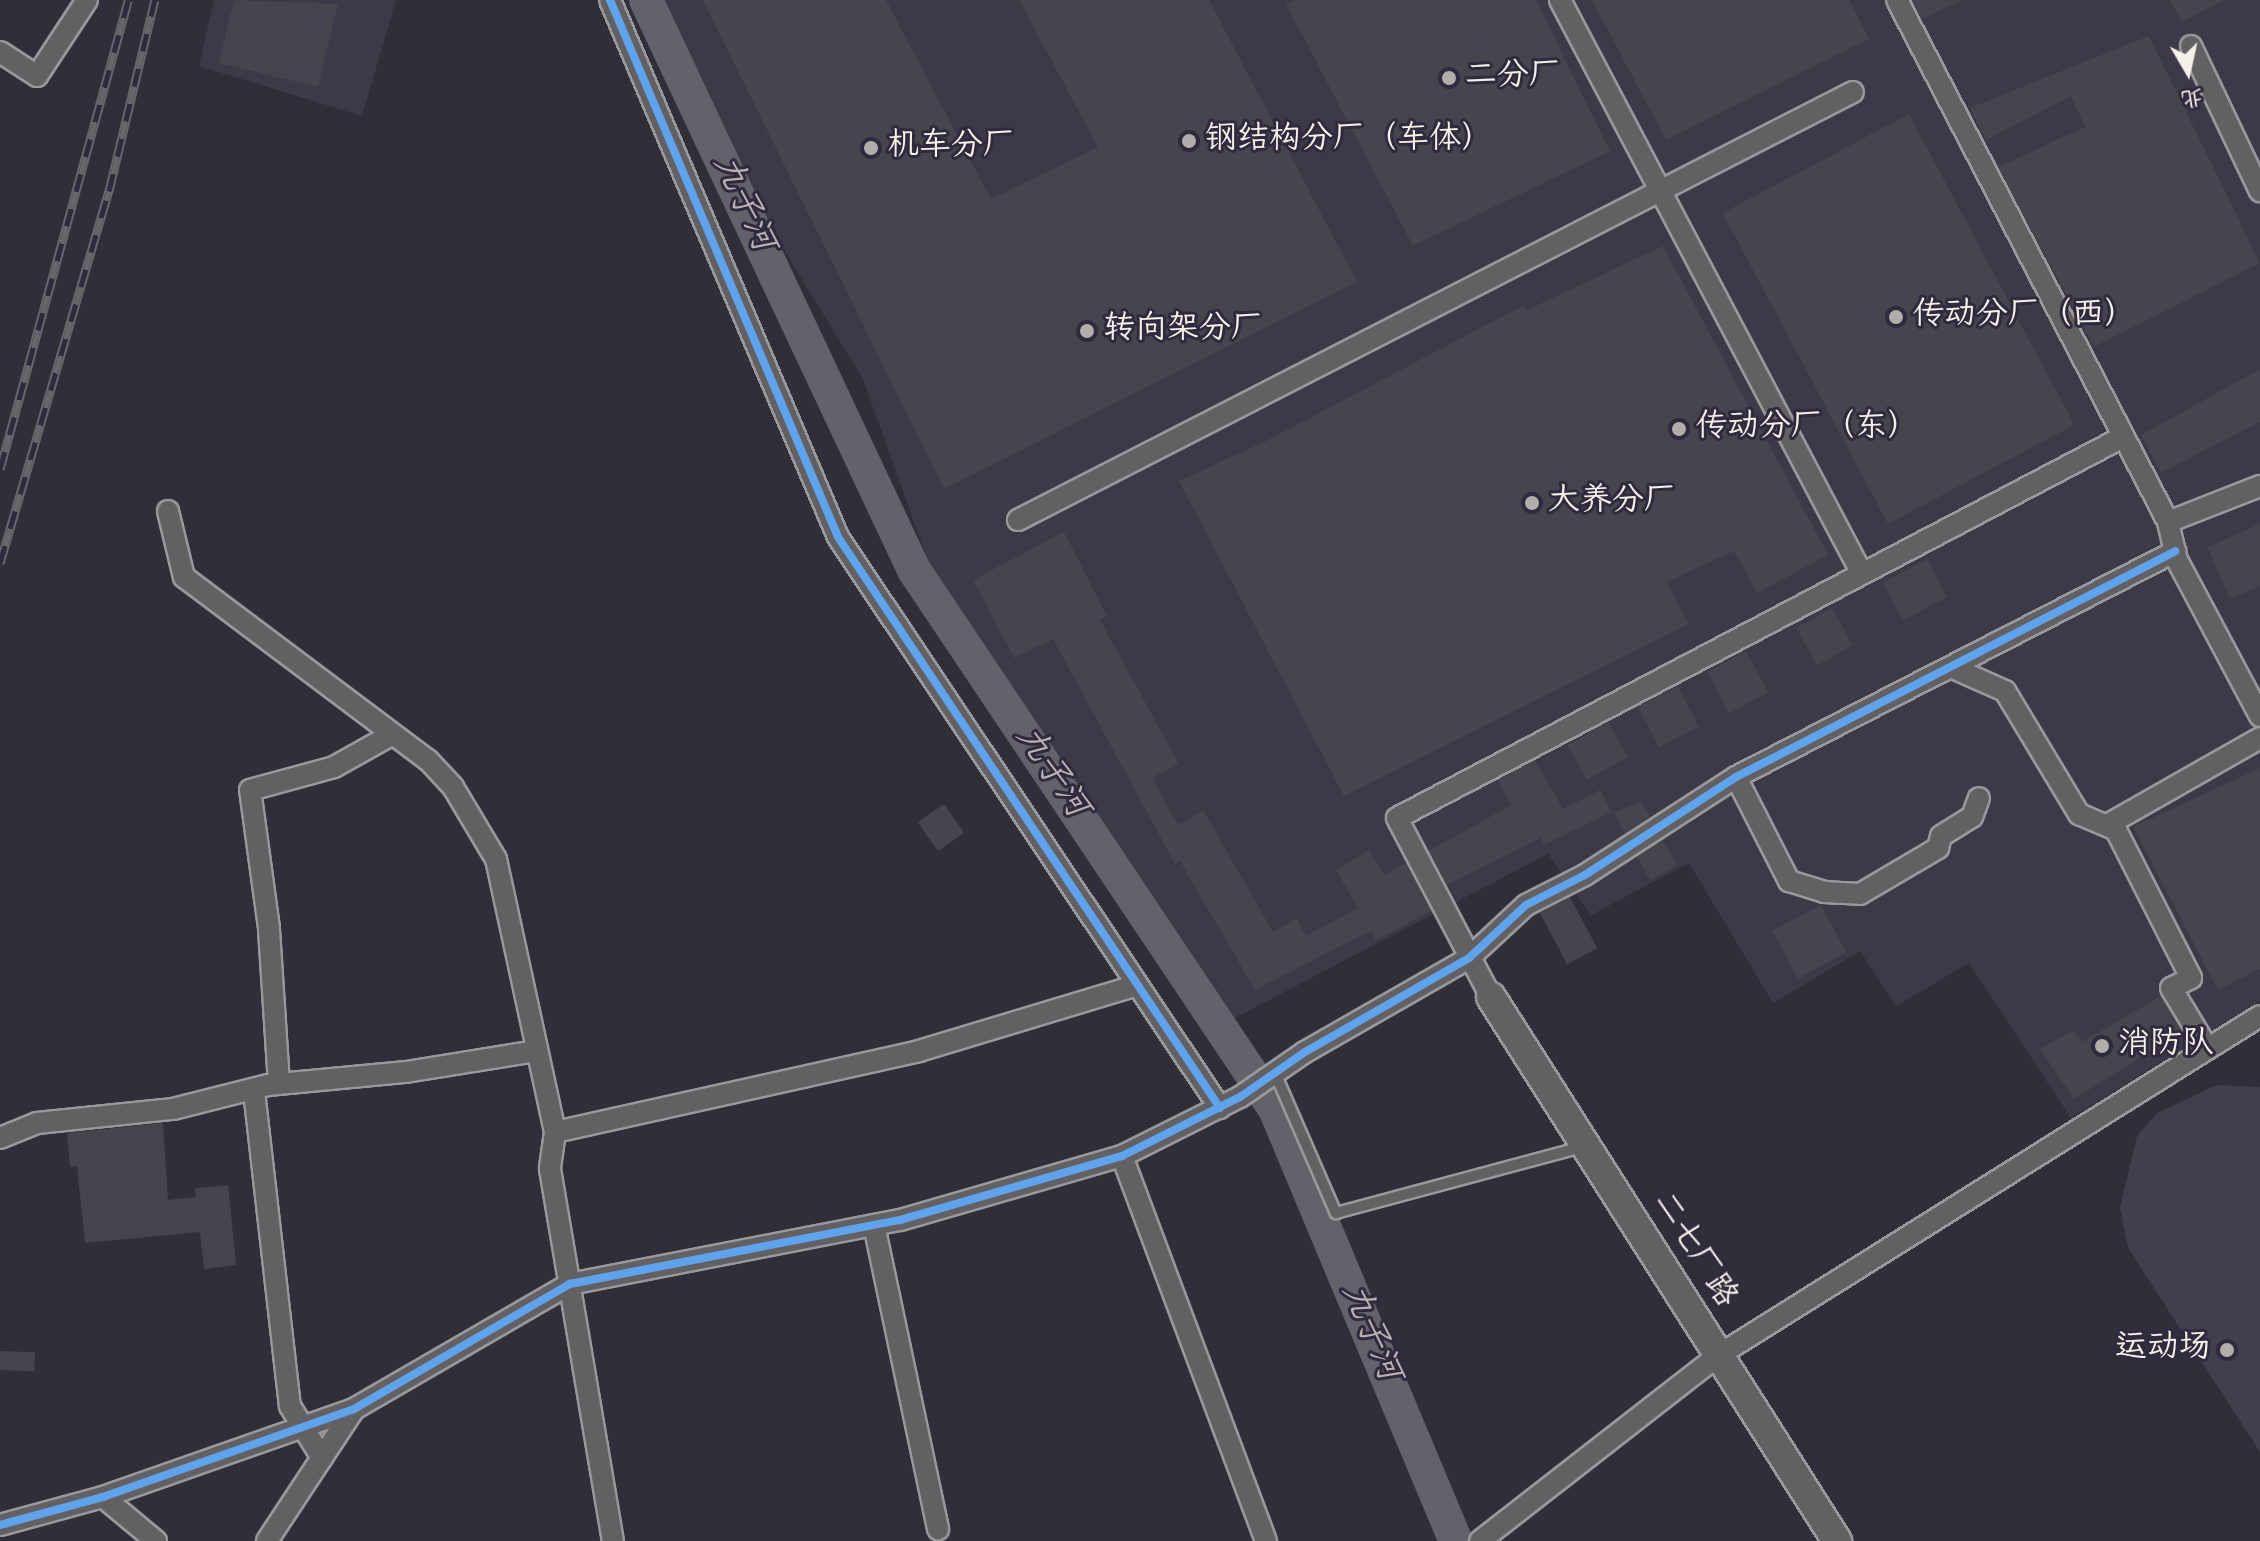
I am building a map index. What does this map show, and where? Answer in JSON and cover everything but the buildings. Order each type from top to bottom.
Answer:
[{"type":"street","points":[[0,52],[37,76],[87,0]]},
{"type":"street","points":[[610,0],[838,537],[1220,1108]]},
{"type":"street","points":[[1560,0],[1861,572]]},
{"type":"street","points":[[1897,0],[2168,522],[2175,551],[2260,716]]},
{"type":"street","points":[[2191,46],[2260,191]]},
{"type":"street","points":[[1018,520],[1853,92]]},
{"type":"street","points":[[1491,997],[1397,818],[2123,437]]},
{"type":"street","points":[[2168,522],[2260,486]]},
{"type":"street","points":[[168,511],[184,577],[428,760],[453,787],[496,859],[535,1051],[555,1132],[550,1169],[613,1541]]},
{"type":"street","points":[[0,1525],[103,1497],[354,1409],[570,1284],[874,1225],[1122,1156],[1240,1097],[1274,1071],[1469,958],[1526,905],[1585,875],[1736,777],[1953,668],[2175,551]]},
{"type":"street","points":[[1953,668],[2005,691],[2079,814],[2116,830],[2191,978],[2171,988],[2208,1049]]},
{"type":"street","points":[[279,1084],[269,928],[250,790],[334,767],[391,735]]},
{"type":"street","points":[[2107,825],[2260,738]]},
{"type":"street","points":[[1736,777],[1789,881],[1824,892],[1860,894],[1938,848],[1941,836],[1972,817],[1979,798]]},
{"type":"street","points":[[555,1132],[919,1051],[1137,985]]},
{"type":"street","name":"二七厂路","points":[[1491,997],[1837,1541]]},
{"type":"street","points":[[1482,1539],[1719,1355],[2260,1016]]},
{"type":"street","points":[[0,1138],[37,1123],[173,1109],[279,1084],[406,1072],[535,1051]]},
{"type":"street","points":[[254,1091],[290,1406],[322,1458]]},
{"type":"street","points":[[1122,1156],[1266,1541]]},
{"type":"street","points":[[874,1225],[938,1529]]},
{"type":"street","points":[[267,1541],[354,1409]]},
{"type":"street","points":[[103,1497],[156,1541]]},
{"type":"lane","points":[[1274,1071],[1336,1213],[1586,1146]]},
{"type":"shaded area","points":[[214,0],[396,0],[362,116],[199,66]]},
{"type":"shaded area","points":[[661,0],[2260,0],[2260,1001],[2071,1118],[1969,963],[1896,1006],[1860,951],[1773,1003],[1689,863],[1591,915],[1548,854],[1225,1023],[929,564],[863,379],[760,211]]},
{"type":"shaded area","name":"运动场","points":[[2217,1085],[2260,1087],[2260,1452],[2128,1248],[2120,1208],[2137,1136],[2157,1113]]},
{"type":"waterway","name":"九子河","points":[[646,0],[914,570],[1275,1109],[1456,1541]]},
{"type":"railway","points":[[0,469],[128,0]]},
{"type":"railway","points":[[0,563],[109,191],[155,0]]},
{"type":"cycle path","points":[[610,0],[838,537],[1220,1108]]},
{"type":"cycle path","points":[[0,1525],[103,1497],[354,1409],[570,1284],[900,1220],[1122,1156],[1240,1097],[1305,1052],[1469,958],[1526,905],[1585,875],[1736,777],[2175,551]]},
{"type":"place","name":"二分厂","points":[[1449,78]]},
{"type":"place","name":"钢结构分厂（车体）","points":[[1189,141]]},
{"type":"place","name":"机车分厂","points":[[871,148]]},
{"type":"place","name":"传动分厂（西）","points":[[1896,317]]},
{"type":"place","name":"转向架分厂","points":[[1087,331]]},
{"type":"place","name":"传动分厂（东）","points":[[1679,429]]},
{"type":"place","name":"大养分厂","points":[[1532,503]]},
{"type":"place","name":"消防队","points":[[2102,1046]]},
{"type":"place","name":"运动场","points":[[2227,1350]]}]
